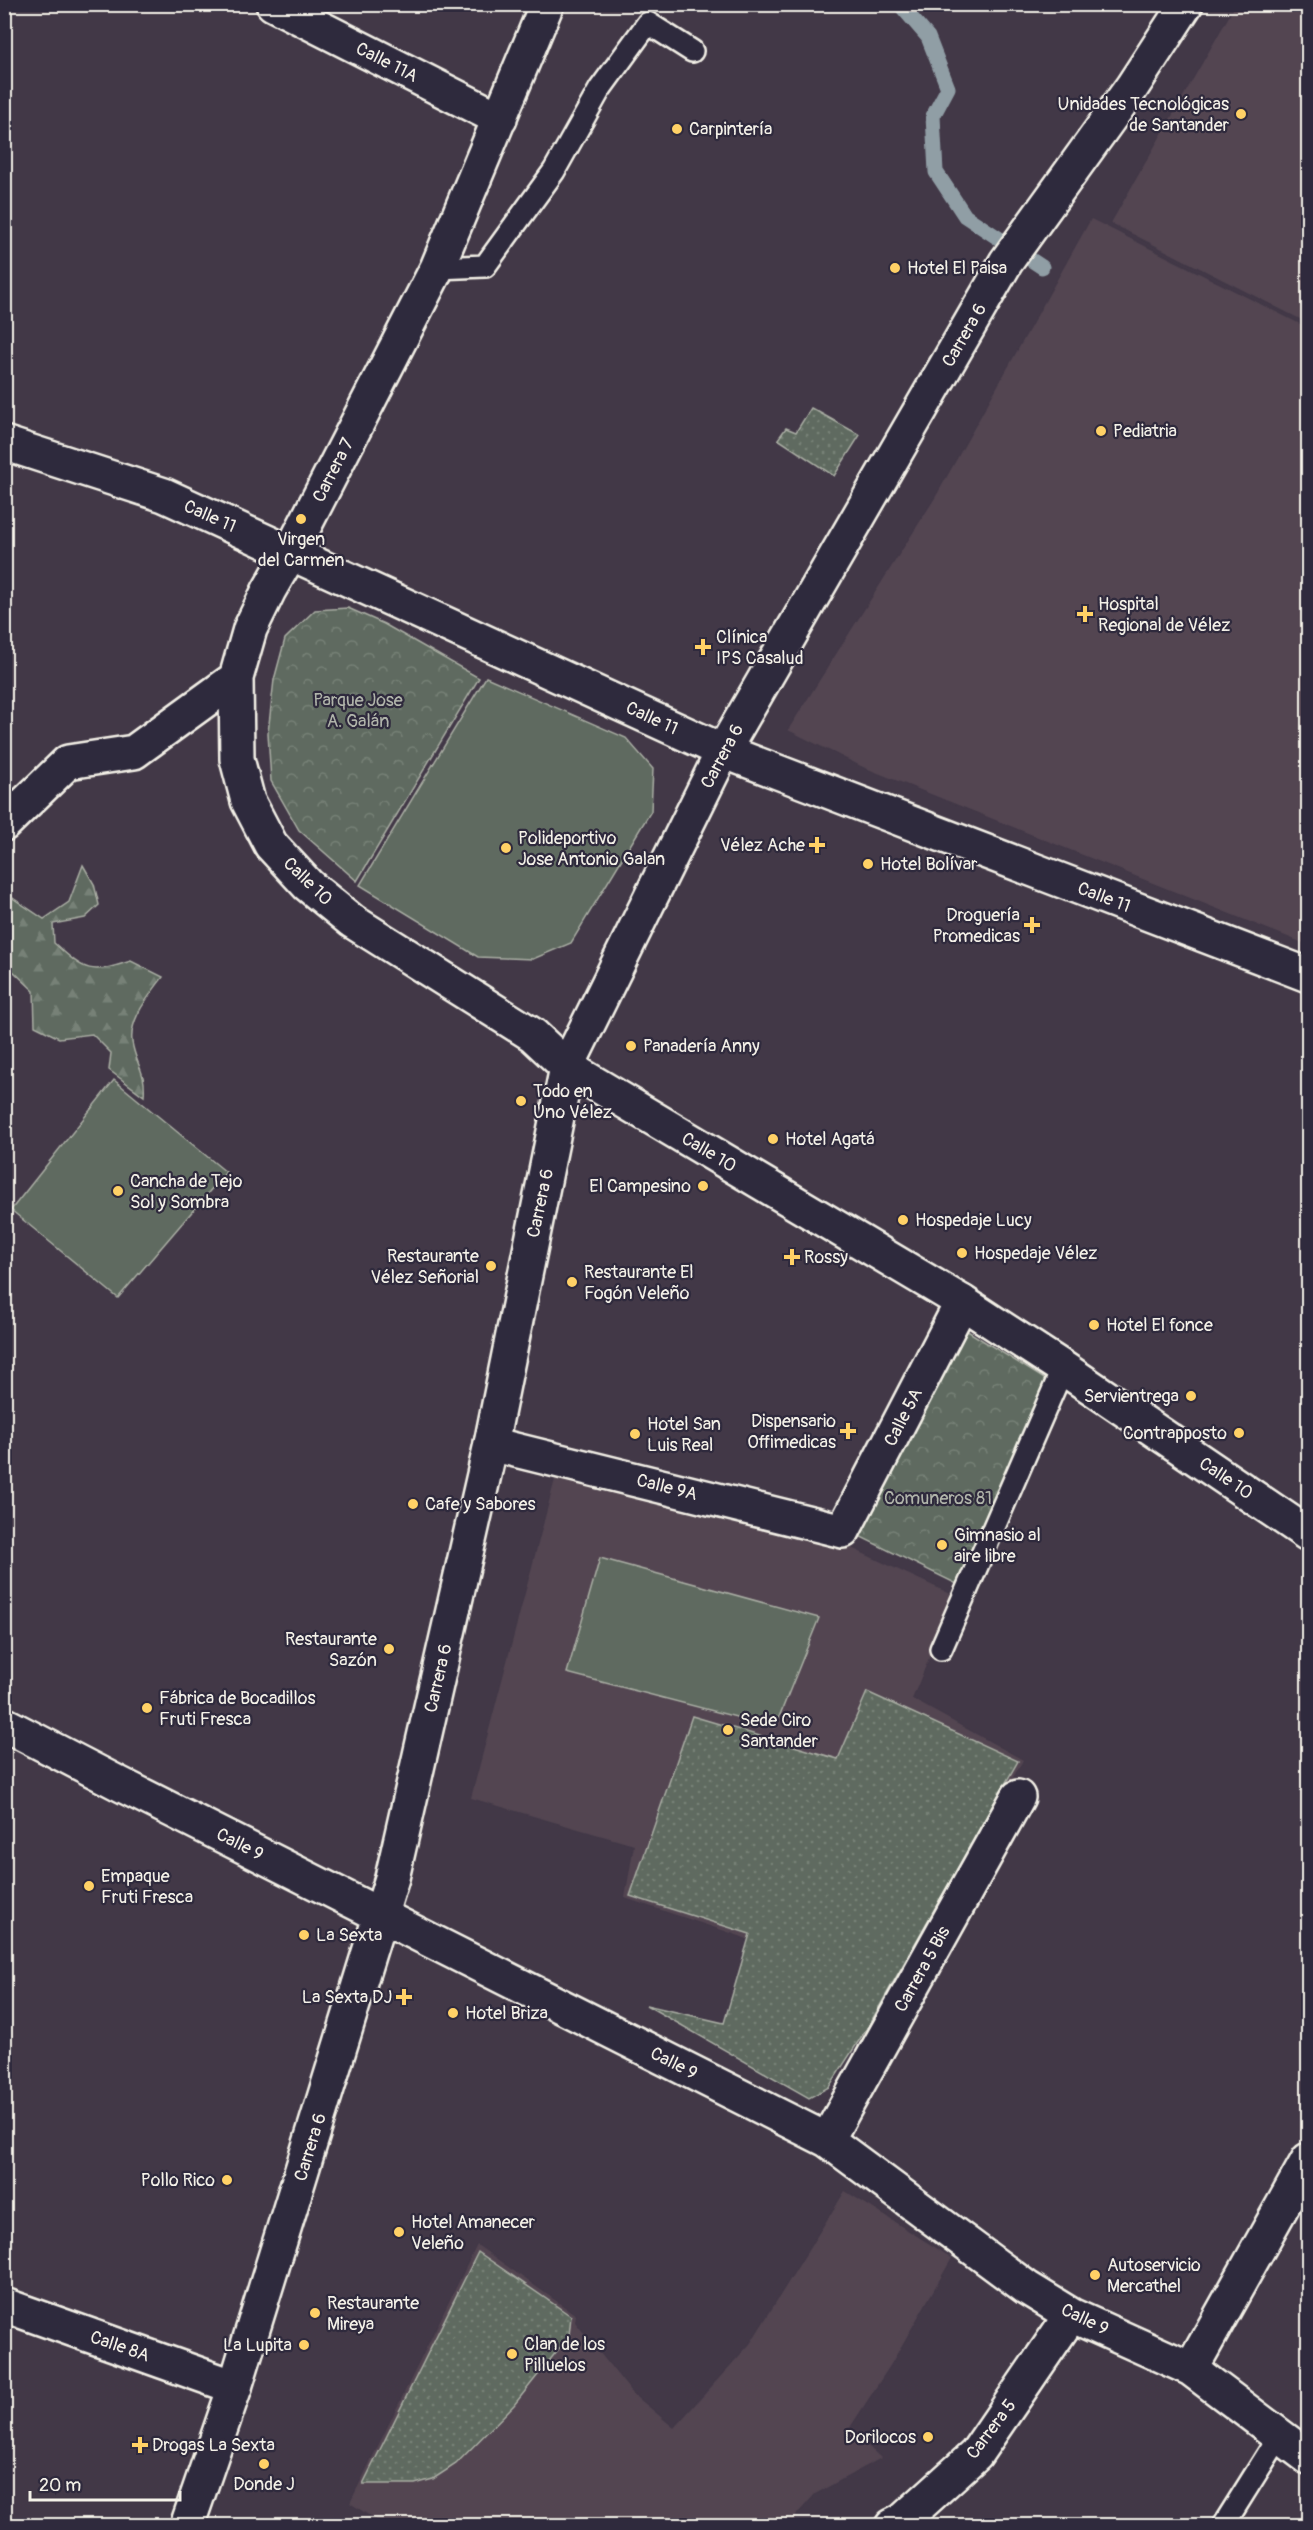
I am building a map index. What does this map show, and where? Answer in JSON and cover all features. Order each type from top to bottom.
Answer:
[{"type":"street","name":"Calle 11A","points":[[273,4],[500,119]]},
{"type":"street","name":"Carrera 7","points":[[236,678],[250,629],[269,590],[291,552],[437,268],[547,4]]},
{"type":"street","name":"Carrera 6","points":[[187,2526],[235,2387],[392,1878],[491,1444],[567,1067],[723,751],[1014,250],[1132,87],[1186,4]]},
{"type":"street","name":"Calle 11","points":[[4,443],[164,495],[723,751],[1308,975]]},
{"type":"street","points":[[4,824],[68,762],[134,753],[236,678]]},
{"type":"street","name":"Calle 10","points":[[236,678],[237,759],[248,801],[271,845],[308,885],[352,921],[533,1035],[567,1067],[962,1302],[1308,1534]]},
{"type":"street","name":"Calle 5A","points":[[843,1531],[962,1302]]},
{"type":"street","name":"Calle 9A","points":[[491,1444],[843,1531]]},
{"type":"street","name":"Calle 9","points":[[4,1724],[827,2140],[1028,2288],[1071,2315],[1191,2368],[1308,2457]]},
{"type":"street","name":"Carrera 5 Bis","points":[[827,2140],[1018,1797]]},
{"type":"street","points":[[1191,2368],[1308,2160]]},
{"type":"street","name":"Calle 8A","points":[[4,2305],[235,2387]]},
{"type":"street","name":"Carrera 5","points":[[892,2526],[902,2521],[976,2454],[1071,2315]]},
{"type":"lane","points":[[437,268],[485,266],[554,171],[600,89],[648,22],[692,51]]},
{"type":"lane","points":[[941,1649],[1063,1368]]},
{"type":"lane","points":[[1223,2526],[1280,2435]]},
{"type":"shaded area","name":"Unidades Tecnológicas de Santander","points":[[1236,4],[1308,5],[1308,323],[1111,223]]},
{"type":"shaded area","name":"Hospital Regional de Vélez","points":[[1091,219],[1308,328],[1308,945],[863,767],[788,730],[935,498]]},
{"type":"shaded area","name":"Sede Ciro Santander","points":[[558,1468],[834,1540],[955,1596],[912,1699],[1023,1760],[886,2001],[740,1936],[625,1898],[634,1845],[471,1798]]},
{"type":"shaded area","name":"Clan de los Pilluelos","points":[[845,2191],[952,2258],[891,2364],[849,2429],[881,2458],[815,2494],[797,2514],[793,2525],[384,2525],[350,2503],[477,2245],[576,2315],[575,2322],[632,2393],[674,2428],[750,2344]]},
{"type":"green space","points":[[811,408],[860,435],[834,476],[778,439],[786,428],[796,432]]},
{"type":"green space","name":"Parque Jose A. Galán","points":[[348,608],[384,624],[479,678],[357,881],[299,830],[271,781],[268,733],[274,680],[285,639],[315,610]]},
{"type":"green space","name":"Polideportivo Jose Antonio Galan","points":[[486,677],[626,738],[653,769],[651,811],[571,943],[533,959],[478,957],[360,885]]},
{"type":"green space","points":[[83,865],[94,884],[99,905],[85,918],[53,924],[54,943],[74,960],[90,968],[106,968],[131,961],[163,977],[140,1010],[133,1028],[133,1047],[143,1076],[144,1096],[109,1070],[111,1053],[92,1034],[59,1038],[35,1026],[34,991],[14,972],[5,968],[5,893],[44,919],[69,902]]},
{"type":"green space","name":"Cancha de Tejo Sol y Sombra","points":[[114,1080],[226,1172],[118,1298],[11,1210]]},
{"type":"green space","name":"Comuneros 81","points":[[958,1325],[1051,1383],[963,1587],[855,1534]]},
{"type":"green space","points":[[600,1558],[819,1618],[775,1727],[567,1673]]},
{"type":"green space","points":[[867,1692],[1018,1761],[869,2025],[829,2087],[809,2098],[646,2005],[724,2023],[750,1934],[630,1896],[692,1716],[838,1759]]},
{"type":"green space","points":[[478,2252],[571,2316],[569,2336],[514,2405],[456,2464],[433,2479],[415,2484],[363,2484]]},
{"type":"waterway","points":[[904,4],[903,8],[928,37],[948,88],[933,116],[936,172],[965,216],[1042,267]]},
{"type":"place","name":"Unidades Tecnológicas de Santander","points":[[1241,114]]},
{"type":"place","name":"Carpintería","points":[[677,129]]},
{"type":"place","name":"Hotel El Paisa","points":[[895,268]]},
{"type":"place","name":"Pediatria","points":[[1101,431]]},
{"type":"place","name":"Virgen del Carmen","points":[[301,519]]},
{"type":"place","name":"Hospital Regional de Vélez","points":[[1085,614]]},
{"type":"place","name":"Clínica IPS Casalud","points":[[703,647]]},
{"type":"place","name":"Vélez Ache","points":[[817,845]]},
{"type":"place","name":"Polideportivo Jose Antonio Galan","points":[[506,848]]},
{"type":"place","name":"Hotel Bolívar","points":[[868,864]]},
{"type":"place","name":"Droguería Promedicas","points":[[1032,925]]},
{"type":"place","name":"Panadería Anny","points":[[631,1046]]},
{"type":"place","name":"Todo en Uno Vélez","points":[[521,1101]]},
{"type":"place","name":"Hotel Agatá","points":[[773,1139]]},
{"type":"place","name":"El Campesino","points":[[703,1186]]},
{"type":"place","name":"Cancha de Tejo Sol y Sombra","points":[[118,1191]]},
{"type":"place","name":"Hospedaje Lucy","points":[[903,1220]]},
{"type":"place","name":"Hospedaje Vélez","points":[[962,1253]]},
{"type":"place","name":"Rossy","points":[[792,1257]]},
{"type":"place","name":"Restaurante Vélez Señorial","points":[[491,1266]]},
{"type":"place","name":"Restaurante El Fogón Veleño","points":[[572,1282]]},
{"type":"place","name":"Hotel El fonce","points":[[1094,1325]]},
{"type":"place","name":"Servientrega","points":[[1191,1396]]},
{"type":"place","name":"Dispensario Offimedicas","points":[[848,1431]]},
{"type":"place","name":"Contrapposto","points":[[1239,1433]]},
{"type":"place","name":"Hotel San Luis Real","points":[[635,1434]]},
{"type":"place","name":"Cafe y Sabores","points":[[413,1504]]},
{"type":"place","name":"Gimnasio al aire libre","points":[[942,1545]]},
{"type":"place","name":"Restaurante Sazón","points":[[389,1649]]},
{"type":"place","name":"Fábrica de Bocadillos Fruti Fresca","points":[[147,1708]]},
{"type":"place","name":"Sede Ciro Santander","points":[[728,1730]]},
{"type":"place","name":"Empaque Fruti Fresca","points":[[89,1886]]},
{"type":"place","name":"La Sexta","points":[[304,1935]]},
{"type":"place","name":"La Sexta DJ","points":[[404,1997]]},
{"type":"place","name":"Hotel Briza","points":[[453,2013]]},
{"type":"place","name":"Pollo Rico","points":[[227,2180]]},
{"type":"place","name":"Hotel Amanecer Veleño","points":[[399,2232]]},
{"type":"place","name":"Autoservicio Mercathel","points":[[1095,2275]]},
{"type":"place","name":"Restaurante Mireya","points":[[315,2313]]},
{"type":"place","name":"La Lupita","points":[[304,2345]]},
{"type":"place","name":"Clan de los Pilluelos","points":[[512,2354]]},
{"type":"place","name":"Dorilocos","points":[[928,2437]]},
{"type":"place","name":"Drogas La Sexta","points":[[140,2445]]},
{"type":"place","name":"Donde J","points":[[264,2464]]}]
